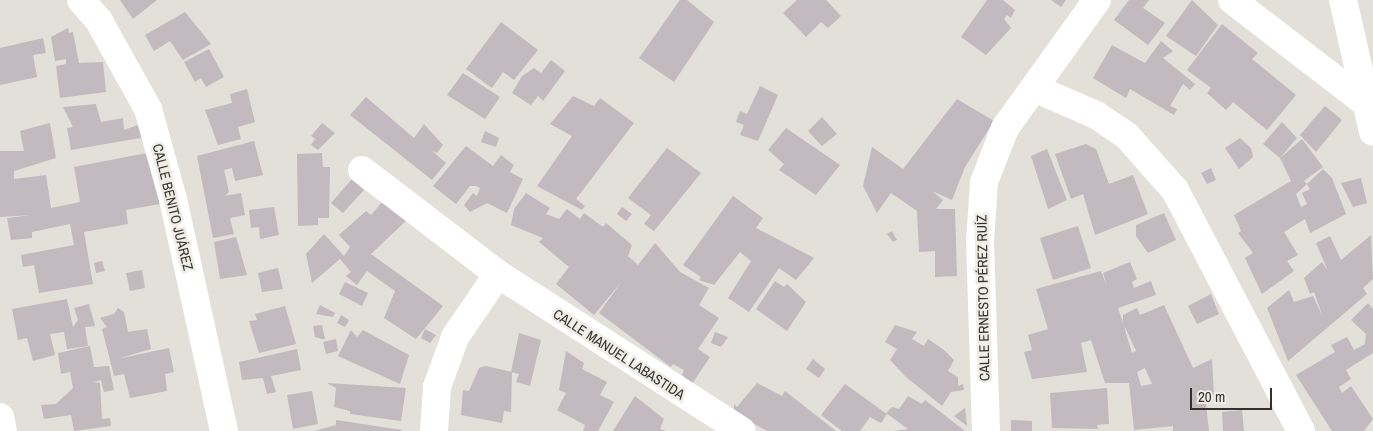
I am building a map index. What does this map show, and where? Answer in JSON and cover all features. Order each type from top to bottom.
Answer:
[{"type":"street","name":"CALLE BENITO JUÁREZ","points":[[81,0],[99,21],[148,109],[173,199],[224,431]]},
{"type":"street","name":"CALLE ERNESTO PÉREZ RUÍZ","points":[[986,431],[980,242],[984,182],[1005,128],[1097,0]]},
{"type":"street","points":[[1232,0],[1364,101]]},
{"type":"street","points":[[1343,0],[1364,101],[1373,132]]},
{"type":"street","points":[[1034,88],[1096,116],[1127,136],[1175,190],[1301,431]]},
{"type":"street","name":"CALLE MANUEL LABASTIDA","points":[[362,170],[498,274],[742,431]]},
{"type":"street","points":[[434,431],[437,387],[455,338],[498,274]]},
{"type":"street","points":[[0,417],[3,431]]},
{"type":"building","points":[[120,0],[157,0],[133,19]]},
{"type":"building","points":[[680,0],[687,0],[714,22],[674,82],[639,58]]},
{"type":"building","points":[[797,0],[826,0],[841,16],[828,28],[821,22],[806,37],[783,13]]},
{"type":"building","points":[[987,0],[1003,0],[1015,10],[1011,18],[1007,15],[1004,19],[1011,28],[986,55],[961,37]]},
{"type":"building","points":[[1051,0],[1066,0],[1061,7]]},
{"type":"building","points":[[1129,0],[1149,0],[1143,8],[1165,23],[1148,45],[1114,20]]},
{"type":"building","points":[[1192,0],[1218,25],[1196,56],[1166,36]]},
{"type":"building","points":[[185,12],[211,44],[183,60],[170,41],[154,51],[145,35]]},
{"type":"building","points":[[501,22],[538,50],[514,80],[503,72],[492,88],[466,69]]},
{"type":"building","points":[[1222,24],[1258,53],[1252,59],[1296,95],[1267,130],[1233,102],[1226,110],[1207,93],[1211,88],[1187,70]]},
{"type":"building","points":[[68,28],[69,33],[73,32],[79,63],[103,62],[106,92],[60,98],[56,66],[66,64],[66,59],[55,61],[51,37]]},
{"type":"building","points":[[43,38],[46,53],[33,55],[37,77],[0,85],[0,48]]},
{"type":"building","points":[[1161,41],[1173,51],[1163,58],[1195,84],[1190,90],[1183,84],[1170,106],[1177,109],[1174,115],[1130,89],[1126,98],[1093,78],[1112,45],[1145,63]]},
{"type":"building","points":[[209,49],[224,77],[206,87],[201,78],[195,82],[184,62]]},
{"type":"building","points":[[551,60],[565,71],[543,101],[538,96],[531,105],[512,93],[522,76],[534,68],[541,73]]},
{"type":"building","points":[[463,73],[500,97],[485,119],[447,95]]},
{"type":"building","points":[[760,86],[778,95],[758,141],[740,135],[744,125],[736,122],[740,111],[747,114]]},
{"type":"building","points":[[247,89],[255,122],[238,127],[241,139],[218,145],[205,110],[232,103],[230,94]]},
{"type":"building","points":[[573,96],[594,106],[600,98],[634,123],[576,199],[585,206],[582,210],[537,186],[572,136],[550,124]]},
{"type":"building","points":[[366,97],[414,138],[424,124],[443,145],[437,153],[431,150],[446,163],[432,180],[350,115]]},
{"type":"building","points":[[957,99],[994,121],[965,167],[952,200],[932,191],[943,200],[936,209],[955,209],[957,276],[935,277],[935,251],[919,252],[917,211],[891,193],[877,213],[863,186],[872,147],[903,169]]},
{"type":"building","points":[[96,104],[101,122],[123,118],[124,130],[138,125],[146,137],[71,150],[67,128],[73,127],[63,107]]},
{"type":"building","points":[[1325,106],[1342,120],[1316,152],[1300,135]]},
{"type":"building","points":[[822,117],[837,134],[822,146],[808,131]]},
{"type":"building","points":[[1282,122],[1297,138],[1280,158],[1263,144]]},
{"type":"building","points":[[50,123],[56,158],[14,171],[14,179],[46,175],[51,208],[80,202],[74,167],[152,152],[160,204],[126,210],[128,224],[84,232],[93,284],[39,293],[34,265],[23,267],[21,255],[74,245],[70,224],[32,232],[32,238],[11,240],[7,218],[32,215],[0,217],[0,151],[24,151],[20,131]]},
{"type":"building","points":[[322,123],[335,133],[318,150],[311,145],[315,139],[311,136]]},
{"type":"building","points":[[786,128],[840,165],[816,195],[779,170],[784,164],[768,150]]},
{"type":"building","points":[[485,131],[499,138],[496,147],[481,142]]},
{"type":"building","points":[[1240,138],[1251,148],[1253,157],[1239,169],[1225,148]]},
{"type":"building","points":[[1302,139],[1323,167],[1304,181],[1307,184],[1323,169],[1332,178],[1346,214],[1310,233],[1305,219],[1284,232],[1298,255],[1287,261],[1294,271],[1262,294],[1245,258],[1253,253],[1238,233],[1241,231],[1234,215],[1291,181],[1280,158]],"holes":[[[1307,184],[1310,189],[1302,193],[1307,204],[1301,207],[1296,194]]]},
{"type":"building","points":[[254,141],[263,175],[235,181],[232,168],[224,170],[229,192],[225,196],[241,193],[245,215],[230,218],[234,234],[213,238],[197,156]]},
{"type":"building","points":[[1086,144],[1096,149],[1109,184],[1133,175],[1148,214],[1095,235],[1083,194],[1071,199],[1055,154]]},
{"type":"building","points":[[466,146],[493,166],[501,155],[514,165],[510,172],[523,179],[507,213],[487,203],[470,212],[464,205],[473,193],[477,196],[480,188],[477,186],[470,186],[456,204],[433,186]]},
{"type":"building","points":[[667,148],[701,173],[654,231],[644,224],[651,215],[628,198]]},
{"type":"building","points":[[1047,149],[1067,200],[1048,209],[1031,156]]},
{"type":"building","points":[[322,153],[323,167],[330,167],[329,218],[318,218],[318,225],[298,226],[297,154]]},
{"type":"building","points":[[1211,168],[1216,180],[1207,184],[1201,173]]},
{"type":"building","points":[[1361,178],[1367,203],[1353,207],[1341,183]]},
{"type":"building","points":[[352,179],[364,190],[343,213],[331,203]]},
{"type":"building","points":[[526,193],[550,208],[546,214],[559,219],[567,209],[580,219],[584,213],[603,227],[606,223],[632,245],[628,256],[638,265],[655,243],[680,272],[709,288],[699,305],[719,318],[698,349],[710,357],[692,384],[682,375],[684,370],[673,364],[671,367],[599,313],[622,281],[594,315],[556,284],[569,267],[539,242],[543,238],[511,225],[514,209]]},
{"type":"building","points":[[733,196],[763,218],[756,228],[814,258],[796,280],[779,268],[749,312],[728,298],[751,261],[740,252],[714,285],[699,280],[701,277],[683,265]]},
{"type":"building","points":[[384,200],[409,218],[371,254],[443,306],[416,339],[384,318],[395,291],[367,271],[357,285],[346,276],[351,272],[340,259],[312,283],[306,254],[324,234],[344,256],[350,247],[339,235],[366,211],[371,215]]},
{"type":"building","points":[[274,207],[279,235],[260,239],[259,227],[251,228],[249,210]]},
{"type":"building","points":[[622,207],[632,214],[626,221],[617,214]]},
{"type":"building","points":[[1164,213],[1176,240],[1148,253],[1136,236],[1136,225]]},
{"type":"building","points":[[1078,226],[1091,268],[1053,280],[1040,238]]},
{"type":"building","points":[[892,231],[897,240],[893,242],[887,234]]},
{"type":"building","points":[[1371,235],[1373,279],[1363,288],[1367,294],[1288,361],[1267,308],[1289,290],[1294,302],[1313,296],[1323,317],[1314,292],[1310,294],[1304,278],[1322,262],[1328,271],[1316,243],[1330,236],[1341,260]]},
{"type":"building","points":[[236,237],[247,275],[220,279],[214,242]]},
{"type":"building","points":[[102,261],[105,271],[96,273],[94,263]]},
{"type":"building","points":[[1130,262],[1137,279],[1132,282],[1134,288],[1151,281],[1156,295],[1118,308],[1123,323],[1123,315],[1137,308],[1140,315],[1164,305],[1193,368],[1212,359],[1214,394],[1205,395],[1209,431],[1173,431],[1173,426],[1134,430],[1129,383],[1105,383],[1091,340],[1081,343],[1087,372],[1032,379],[1024,352],[1032,350],[1028,335],[1048,329],[1036,289],[1101,271],[1107,286],[1103,273]],"holes":[[[1124,325],[1136,351],[1132,353],[1126,333]],[[1145,368],[1152,384],[1141,386],[1137,372]]]},
{"type":"building","points":[[278,268],[283,289],[262,292],[258,273]]},
{"type":"building","points":[[142,270],[145,288],[130,291],[126,273]]},
{"type":"building","points":[[775,281],[784,287],[787,284],[806,302],[787,331],[756,309]]},
{"type":"building","points":[[345,282],[368,293],[362,306],[339,294]]},
{"type":"building","points":[[1211,294],[1219,314],[1197,324],[1188,306]]},
{"type":"building","points":[[67,299],[73,327],[78,320],[74,308],[89,304],[95,326],[85,327],[88,346],[67,349],[64,332],[50,334],[55,355],[33,361],[27,338],[18,340],[12,309]]},
{"type":"building","points":[[1368,303],[1373,309],[1373,353],[1346,370],[1351,379],[1339,387],[1342,393],[1351,386],[1373,419],[1364,431],[1332,431],[1296,375],[1335,352],[1331,345],[1347,337],[1354,350],[1365,344],[1366,334],[1351,320]]},
{"type":"building","points":[[320,305],[335,313],[333,317],[316,314]]},
{"type":"building","points":[[285,306],[296,344],[259,353],[249,321],[257,320],[255,314]]},
{"type":"building","points":[[118,308],[124,312],[128,332],[147,329],[151,349],[117,359],[169,348],[174,372],[165,374],[167,391],[130,398],[124,374],[114,376],[102,329],[107,327],[100,318],[114,314]]},
{"type":"building","points":[[341,315],[349,320],[345,327],[337,323]]},
{"type":"building","points":[[322,325],[325,339],[315,337],[313,326]]},
{"type":"building","points":[[895,325],[917,332],[912,339],[924,346],[928,339],[944,350],[954,360],[948,371],[958,377],[958,386],[963,384],[964,390],[951,392],[942,406],[906,377],[890,360],[897,349],[885,342]]},
{"type":"building","points":[[425,329],[436,335],[430,343],[421,338]]},
{"type":"building","points":[[351,330],[357,337],[363,330],[409,355],[400,384],[338,356]]},
{"type":"building","points":[[715,332],[728,337],[721,347],[711,343]]},
{"type":"building","points":[[519,333],[541,340],[530,386],[516,382],[519,374],[511,372]]},
{"type":"building","points":[[336,339],[338,351],[326,354],[323,342]]},
{"type":"building","points":[[90,346],[94,367],[109,366],[114,390],[104,392],[101,380],[94,382],[100,383],[102,419],[110,418],[111,426],[74,431],[71,415],[44,419],[41,405],[56,404],[73,388],[70,372],[61,374],[58,353]]},
{"type":"building","points":[[297,349],[301,370],[271,376],[276,392],[267,394],[263,378],[242,380],[239,362]]},
{"type":"building","points":[[566,351],[584,363],[582,369],[607,382],[600,395],[614,402],[598,431],[583,431],[585,425],[557,410],[566,393],[559,390]]},
{"type":"building","points":[[813,359],[825,369],[819,378],[806,369]]},
{"type":"building","points":[[486,366],[512,372],[511,412],[504,411],[502,423],[461,415],[463,390],[469,391],[479,368]]},
{"type":"building","points":[[327,383],[406,388],[401,421],[350,414],[350,411],[334,407],[336,388]]},
{"type":"building","points":[[757,383],[782,396],[785,391],[836,431],[767,431],[734,413],[734,404],[737,407]]},
{"type":"building","points":[[845,384],[887,414],[881,423],[870,417],[860,431],[842,431],[821,415]]},
{"type":"building","points":[[1107,388],[1109,424],[1097,425],[1098,429],[1052,428],[1050,393]]},
{"type":"building","points":[[312,391],[318,424],[293,429],[287,395]]},
{"type":"building","points":[[635,396],[664,419],[660,429],[665,431],[613,431]]},
{"type":"building","points":[[908,396],[922,404],[925,400],[965,431],[894,431],[908,429],[886,413],[892,407],[899,409]]},
{"type":"building","points":[[965,408],[967,426],[954,416]]},
{"type":"building","points":[[1242,410],[1244,431],[1223,431],[1222,412]]},
{"type":"building","points":[[336,420],[402,431],[314,431],[336,425]]},
{"type":"building","points":[[1011,420],[1032,421],[1032,431],[1011,431]]}]
